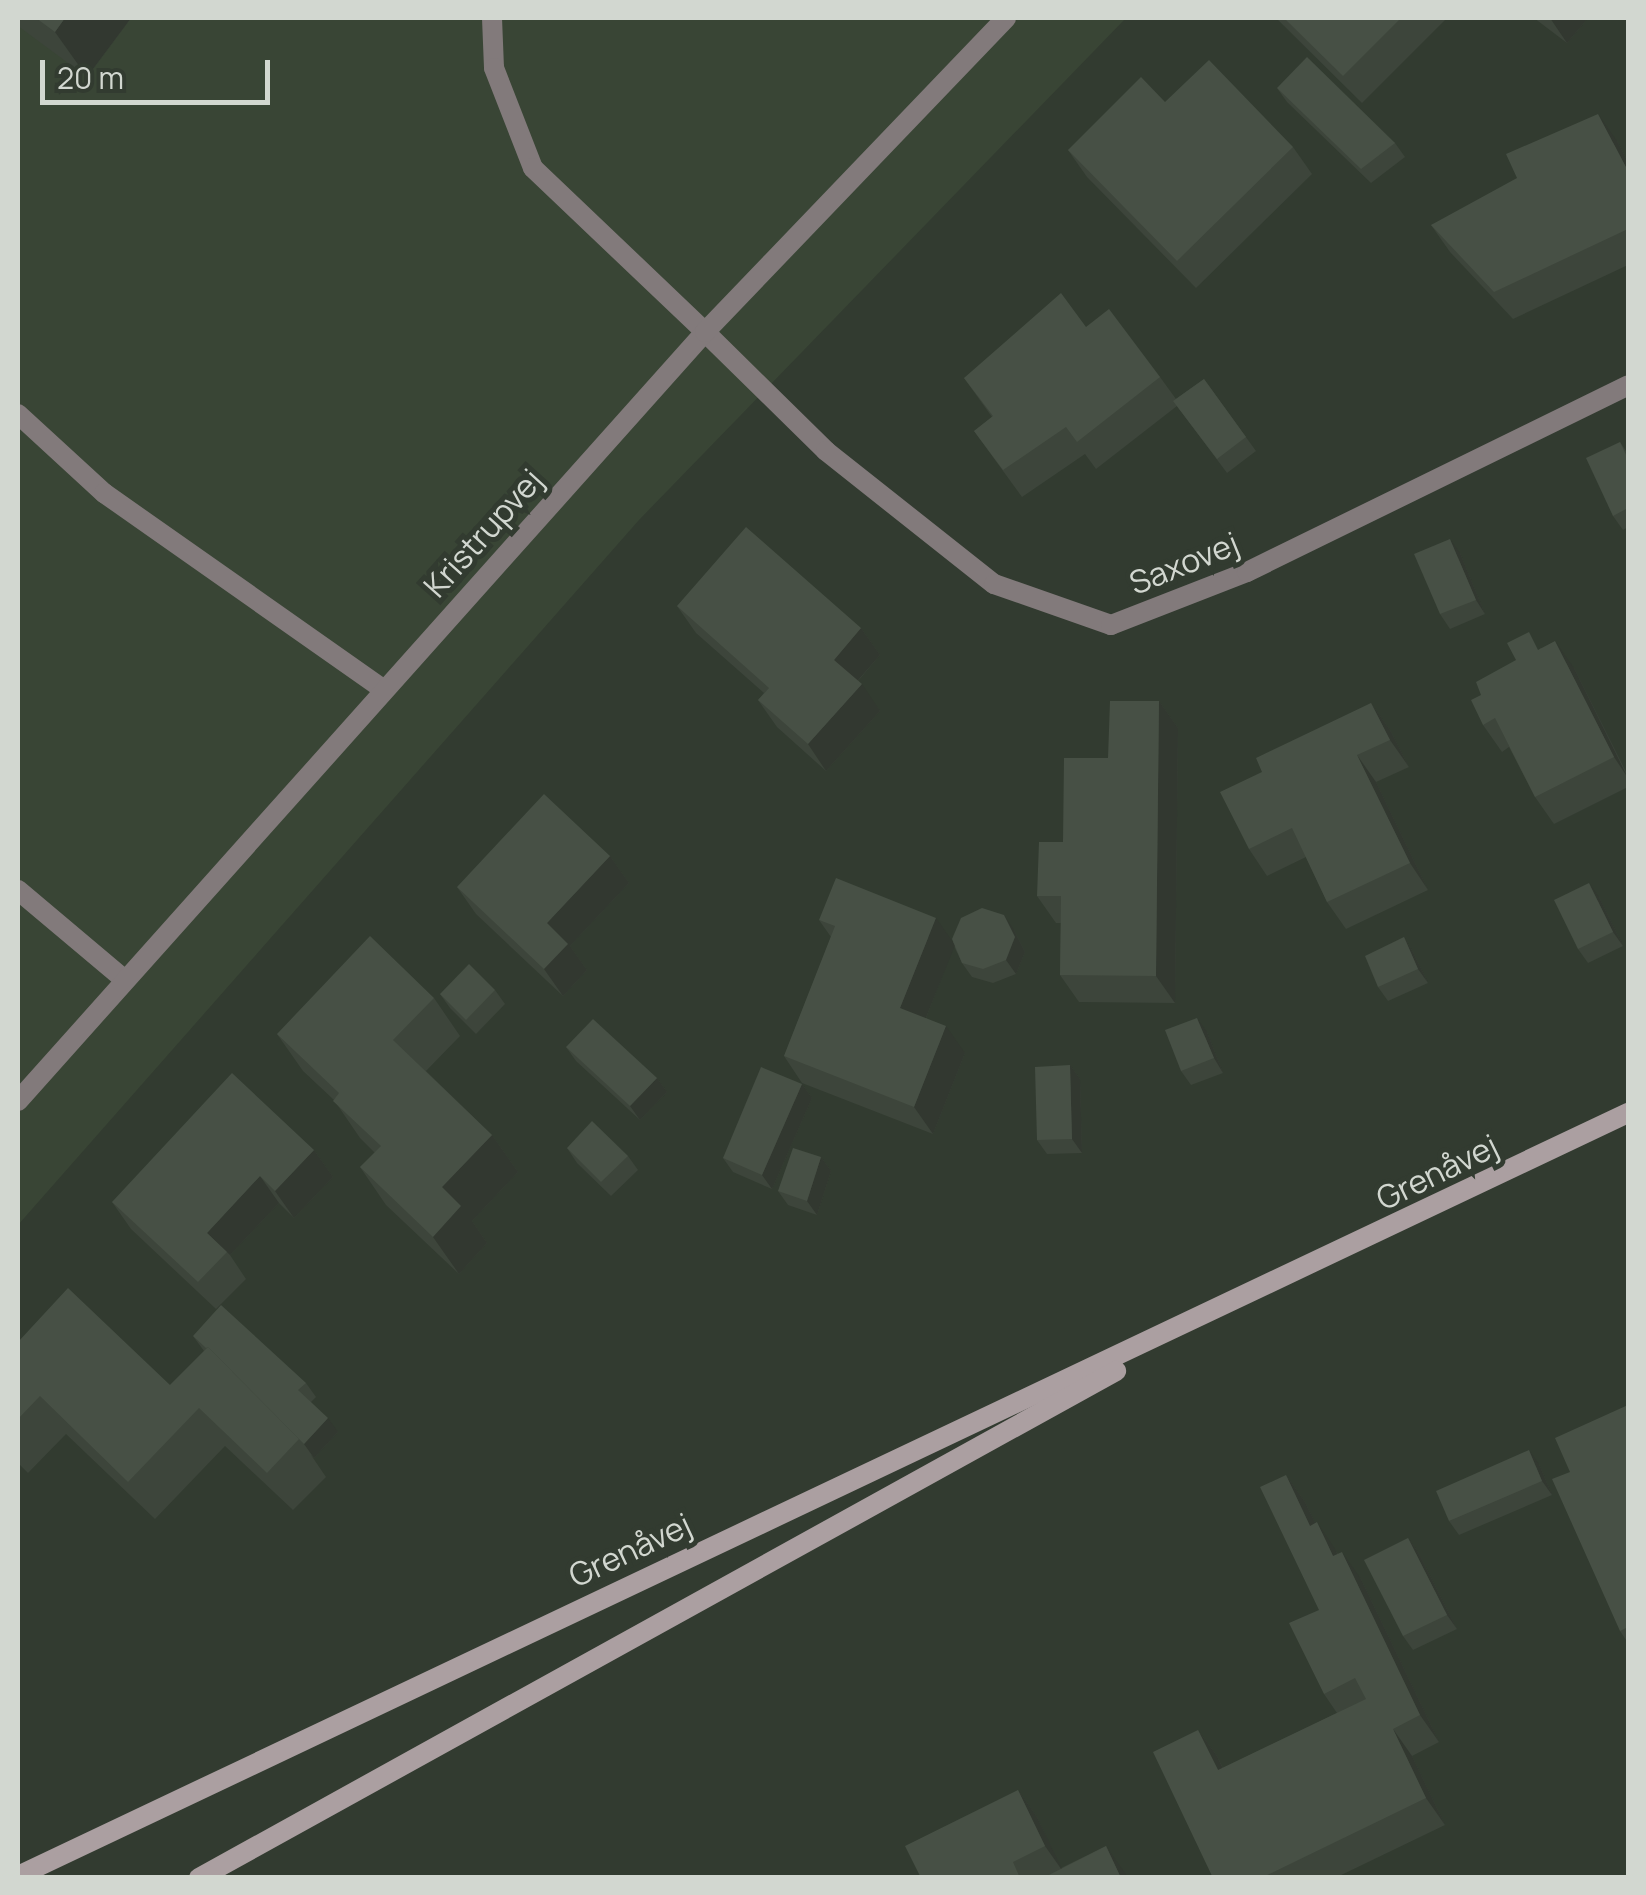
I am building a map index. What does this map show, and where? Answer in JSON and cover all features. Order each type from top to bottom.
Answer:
[{"type":"street","name":"Saxovej","points":[[492,18],[494,68],[533,168],[826,451],[994,584],[1111,625],[1247,572],[1628,386]]},
{"type":"street","name":"Kristrupvej","points":[[18,1101],[705,332],[1006,18]]},
{"type":"street","points":[[18,414],[104,493],[383,689]]},
{"type":"street","points":[[18,890],[125,980]]},
{"type":"street","name":"Grenåvej","points":[[18,1876],[1628,1113]]},
{"type":"street","name":"Grenåvej","points":[[199,1878],[1271,1285]]},
{"type":"shaded area","points":[[18,18],[1126,18],[639,520],[18,1225]]},
{"type":"building","points":[[36,18],[65,18],[55,32]]},
{"type":"building","points":[[1284,18],[1401,18],[1343,76]]},
{"type":"building","points":[[1307,57],[1395,143],[1361,169],[1277,88]]},
{"type":"building","points":[[1209,60],[1293,147],[1177,261],[1068,150],[1141,77],[1165,102]]},
{"type":"building","points":[[1598,114],[1628,171],[1628,229],[1494,292],[1431,225],[1517,178],[1506,154]]},
{"type":"building","points":[[1061,293],[1086,327],[1109,309],[1160,377],[1077,442],[1066,427],[1003,470],[974,431],[993,416],[964,378]]},
{"type":"building","points":[[1204,379],[1246,437],[1217,459],[1173,401]]},
{"type":"building","points":[[1620,442],[1628,459],[1628,508],[1613,516],[1586,458]]},
{"type":"building","points":[[746,527],[861,628],[834,660],[862,684],[808,744],[758,700],[769,688],[677,606]]},
{"type":"building","points":[[1450,539],[1476,600],[1440,614],[1414,554]]},
{"type":"building","points":[[1529,632],[1538,650],[1555,641],[1614,757],[1535,797],[1495,718],[1483,725],[1471,700],[1481,695],[1476,682],[1516,660],[1507,643]]},
{"type":"building","points":[[1110,701],[1159,701],[1156,976],[1060,975],[1061,896],[1037,896],[1039,842],[1063,842],[1064,758],[1108,758]]},
{"type":"building","points":[[1371,703],[1390,740],[1357,755],[1410,863],[1327,902],[1292,828],[1249,849],[1220,792],[1262,772],[1256,758]]},
{"type":"building","points":[[544,794],[610,856],[547,923],[568,944],[544,969],[457,887]]},
{"type":"building","points":[[836,878],[936,918],[900,1008],[946,1026],[914,1107],[784,1056],[835,926],[819,920]]},
{"type":"building","points":[[1589,883],[1613,932],[1578,949],[1554,900]]},
{"type":"building","points":[[982,908],[1004,915],[1015,937],[1006,960],[983,969],[962,963],[952,939],[961,918]]},
{"type":"building","points":[[370,936],[434,998],[393,1040],[492,1135],[442,1187],[461,1206],[433,1237],[360,1167],[381,1146],[333,1101],[339,1093],[277,1034]]},
{"type":"building","points":[[1404,937],[1418,969],[1378,987],[1365,956]]},
{"type":"building","points":[[469,964],[495,990],[466,1020],[440,994]]},
{"type":"building","points":[[1197,1018],[1214,1058],[1181,1071],[1165,1030]]},
{"type":"building","points":[[593,1019],[657,1078],[630,1106],[566,1047]]},
{"type":"building","points":[[1070,1065],[1072,1139],[1037,1140],[1035,1067]]},
{"type":"building","points":[[761,1067],[802,1084],[762,1175],[723,1158]]},
{"type":"building","points":[[232,1073],[314,1150],[275,1191],[260,1176],[207,1233],[227,1252],[198,1282],[112,1202]]},
{"type":"building","points":[[592,1121],[628,1156],[601,1182],[567,1148]]},
{"type":"building","points":[[793,1148],[821,1157],[807,1201],[778,1191]]},
{"type":"building","points":[[68,1288],[170,1385],[208,1347],[299,1439],[267,1473],[199,1408],[128,1482],[40,1396],[18,1419],[18,1342]]},
{"type":"building","points":[[221,1305],[306,1383],[298,1390],[328,1418],[304,1444],[193,1336]]},
{"type":"building","points":[[1628,1405],[1628,1627],[1620,1631],[1552,1479],[1570,1472],[1555,1438]]},
{"type":"building","points":[[1529,1450],[1542,1481],[1449,1521],[1436,1491]]},
{"type":"building","points":[[1286,1475],[1310,1526],[1317,1522],[1333,1556],[1342,1552],[1420,1715],[1393,1729],[1426,1798],[1261,1878],[1213,1878],[1153,1752],[1198,1730],[1218,1770],[1366,1699],[1355,1678],[1324,1694],[1289,1623],[1319,1610],[1260,1487]]},
{"type":"building","points":[[1408,1538],[1447,1615],[1403,1636],[1364,1560]]},
{"type":"building","points":[[1018,1790],[1045,1846],[1013,1862],[1020,1878],[921,1878],[905,1846]]},
{"type":"building","points":[[1106,1846],[1121,1878],[1043,1878]]}]
